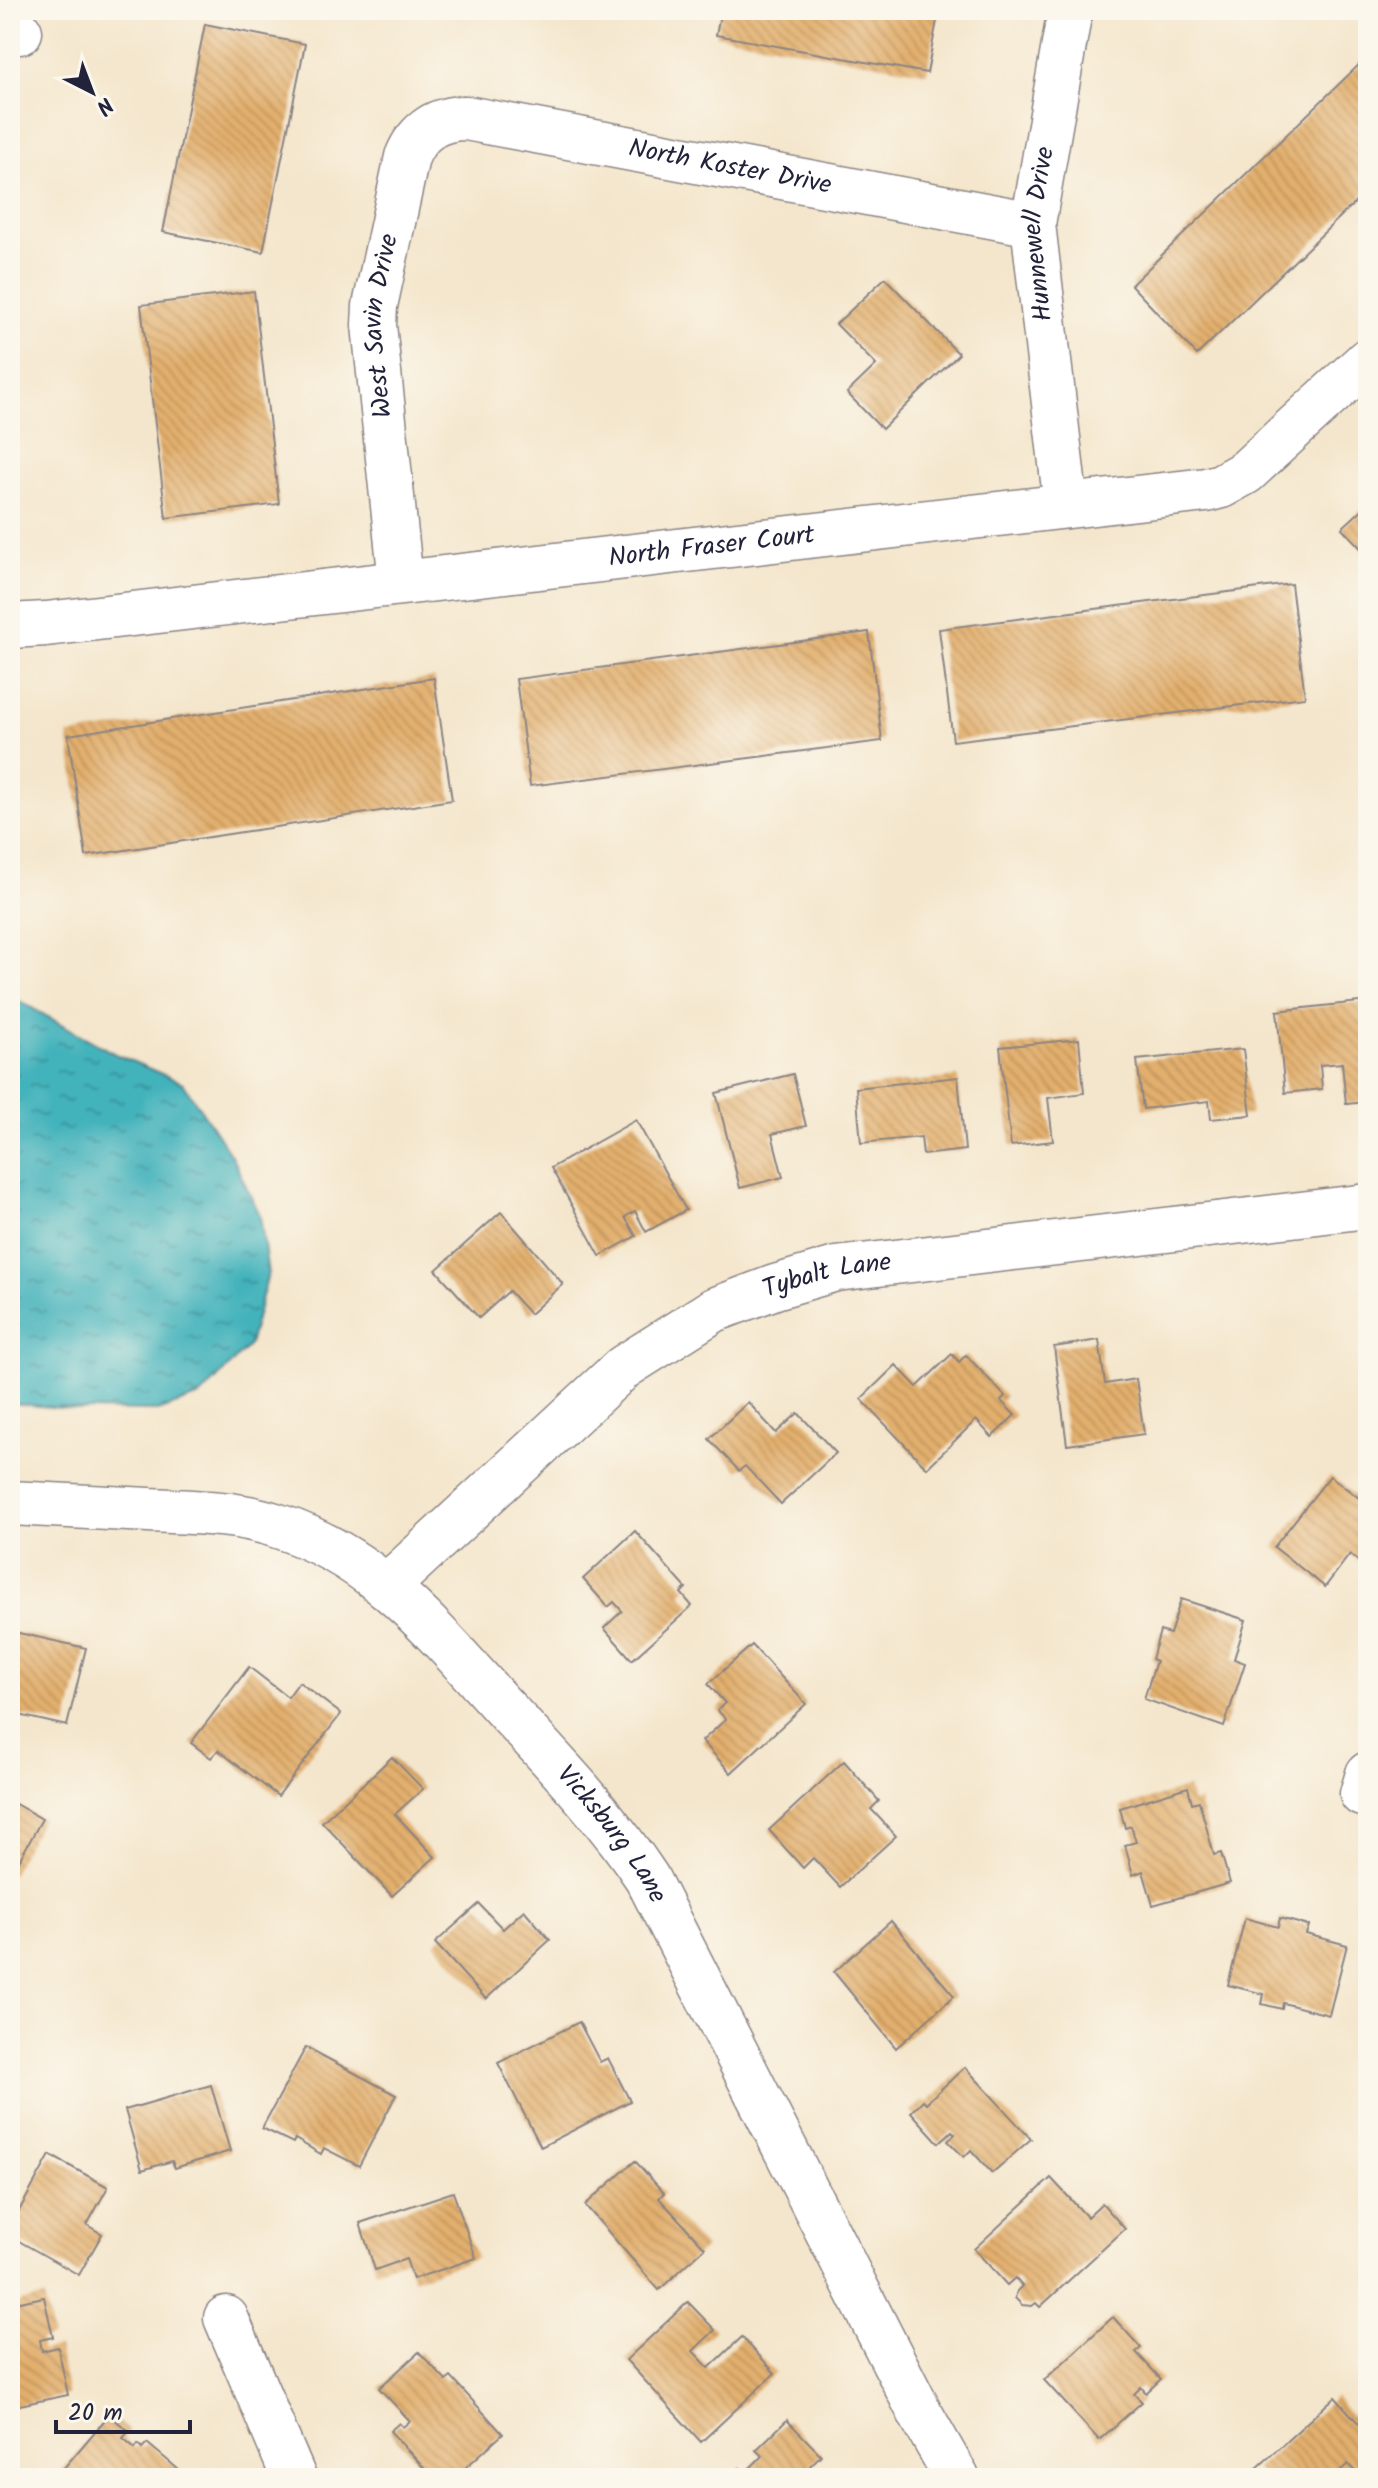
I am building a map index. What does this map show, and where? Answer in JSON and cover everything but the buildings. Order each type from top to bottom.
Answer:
[{"type":"street","name":"Hunnewell Drive","points":[[1066,506],[1033,224],[1070,10]]},
{"type":"street","name":"North Koster Drive","points":[[430,128],[445,119],[466,118],[1033,224]]},
{"type":"street","name":"West Savin Drive","points":[[401,582],[374,325],[375,306],[407,157],[415,141],[430,128]]},
{"type":"street","name":"North Fraser Court","points":[[10,626],[1206,490],[1246,472],[1368,360]]},
{"type":"street","name":"Tybalt Lane","points":[[387,1586],[624,1367],[714,1310],[836,1269],[1368,1206]]},
{"type":"street","name":"Vicksburg Lane","points":[[10,1503],[207,1513],[259,1520],[304,1534],[330,1547],[363,1566],[410,1605],[585,1794],[647,1878],[920,2413],[957,2478]]},
{"type":"street","points":[[226,2318],[294,2478]]},
{"type":"water","points":[[10,996],[115,1054],[183,1083],[231,1155],[260,1215],[268,1274],[249,1345],[201,1396],[157,1411],[81,1410],[10,1403]]}]
